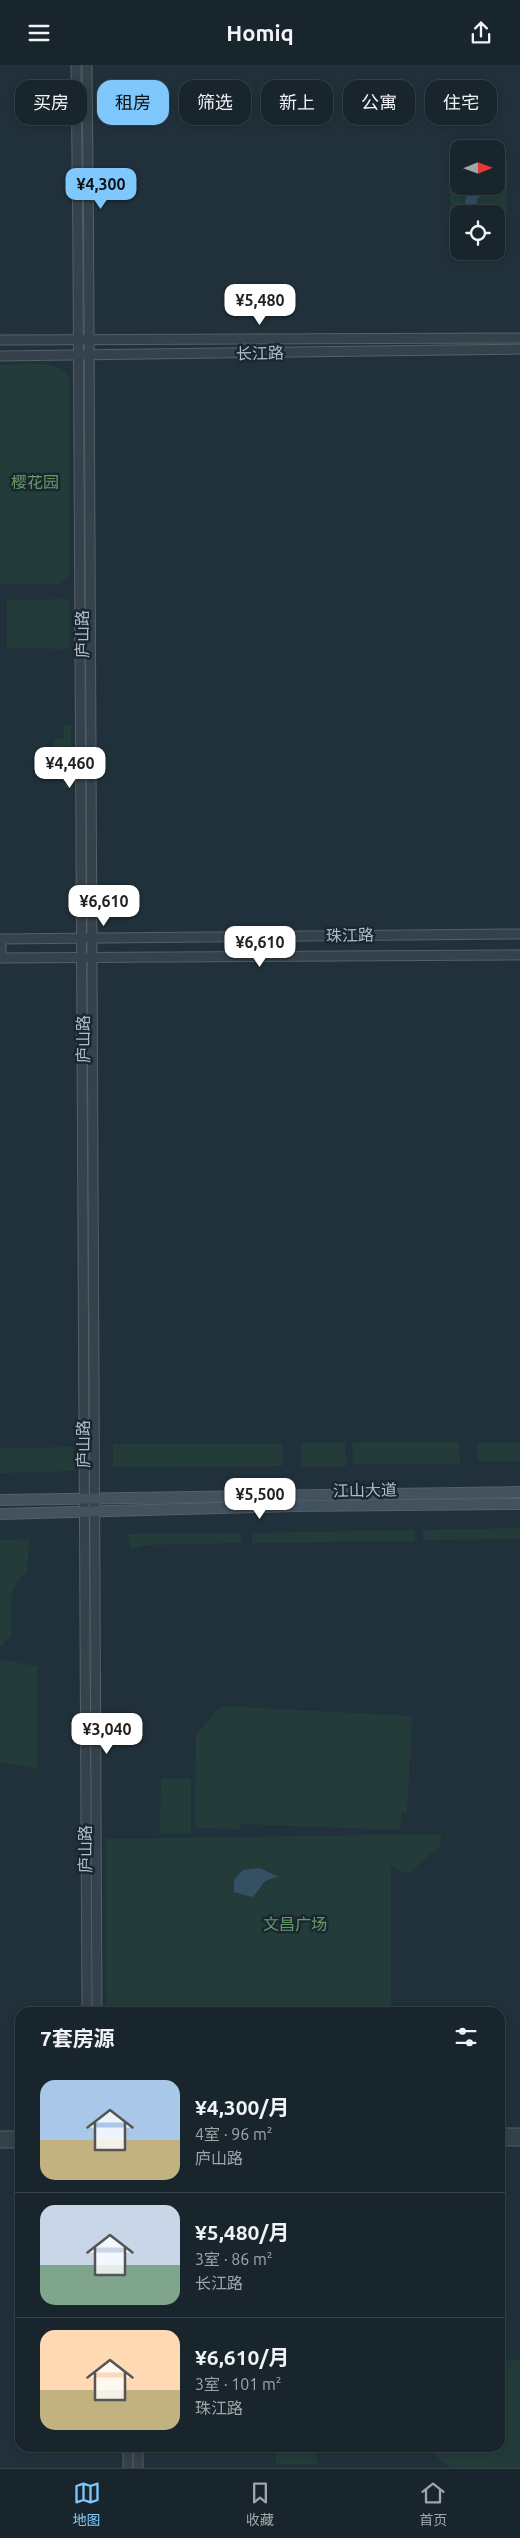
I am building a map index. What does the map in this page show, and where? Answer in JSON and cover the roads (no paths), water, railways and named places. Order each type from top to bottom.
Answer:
[{"type":"main road","name":"江山大道","points":[[0,1500],[520,1492]]},
{"type":"main road","name":"江山大道","points":[[0,1514],[296,1506],[520,1504]]},
{"type":"street","name":"庐山路","points":[[76,65],[80,339],[82,957],[88,1498]]},
{"type":"street","name":"庐山路","points":[[87,65],[93,956],[88,1498],[87,2007]]},
{"type":"street","name":"长江路","points":[[0,340],[90,338],[520,338]]},
{"type":"street","name":"长江路","points":[[0,357],[520,349]]},
{"type":"street","name":"珠江路","points":[[1,939],[520,934]]},
{"type":"street","points":[[1,939],[1,958]]},
{"type":"street","name":"珠江路","points":[[1,958],[520,955]]},
{"type":"street","name":"庐山路","points":[[88,1512],[97,2007]]},
{"type":"street","points":[[505,2133],[520,2133]]},
{"type":"street","points":[[0,2136],[15,2135]]},
{"type":"street","points":[[505,2141],[520,2141]]},
{"type":"street","points":[[0,2143],[15,2143]]},
{"type":"street","points":[[128,2452],[128,2468]]},
{"type":"street","points":[[138,2452],[138,2468]]},
{"type":"water","points":[[467,195],[481,195],[476,205],[466,205],[465,201]]},
{"type":"water","points":[[260,1868],[279,1877],[265,1882],[252,1897],[234,1892],[234,1880],[243,1870]]},
{"type":"park label","name":"樱花园","points":[[35,482]]},
{"type":"park label","name":"文昌广场","points":[[295,1924]]}]
